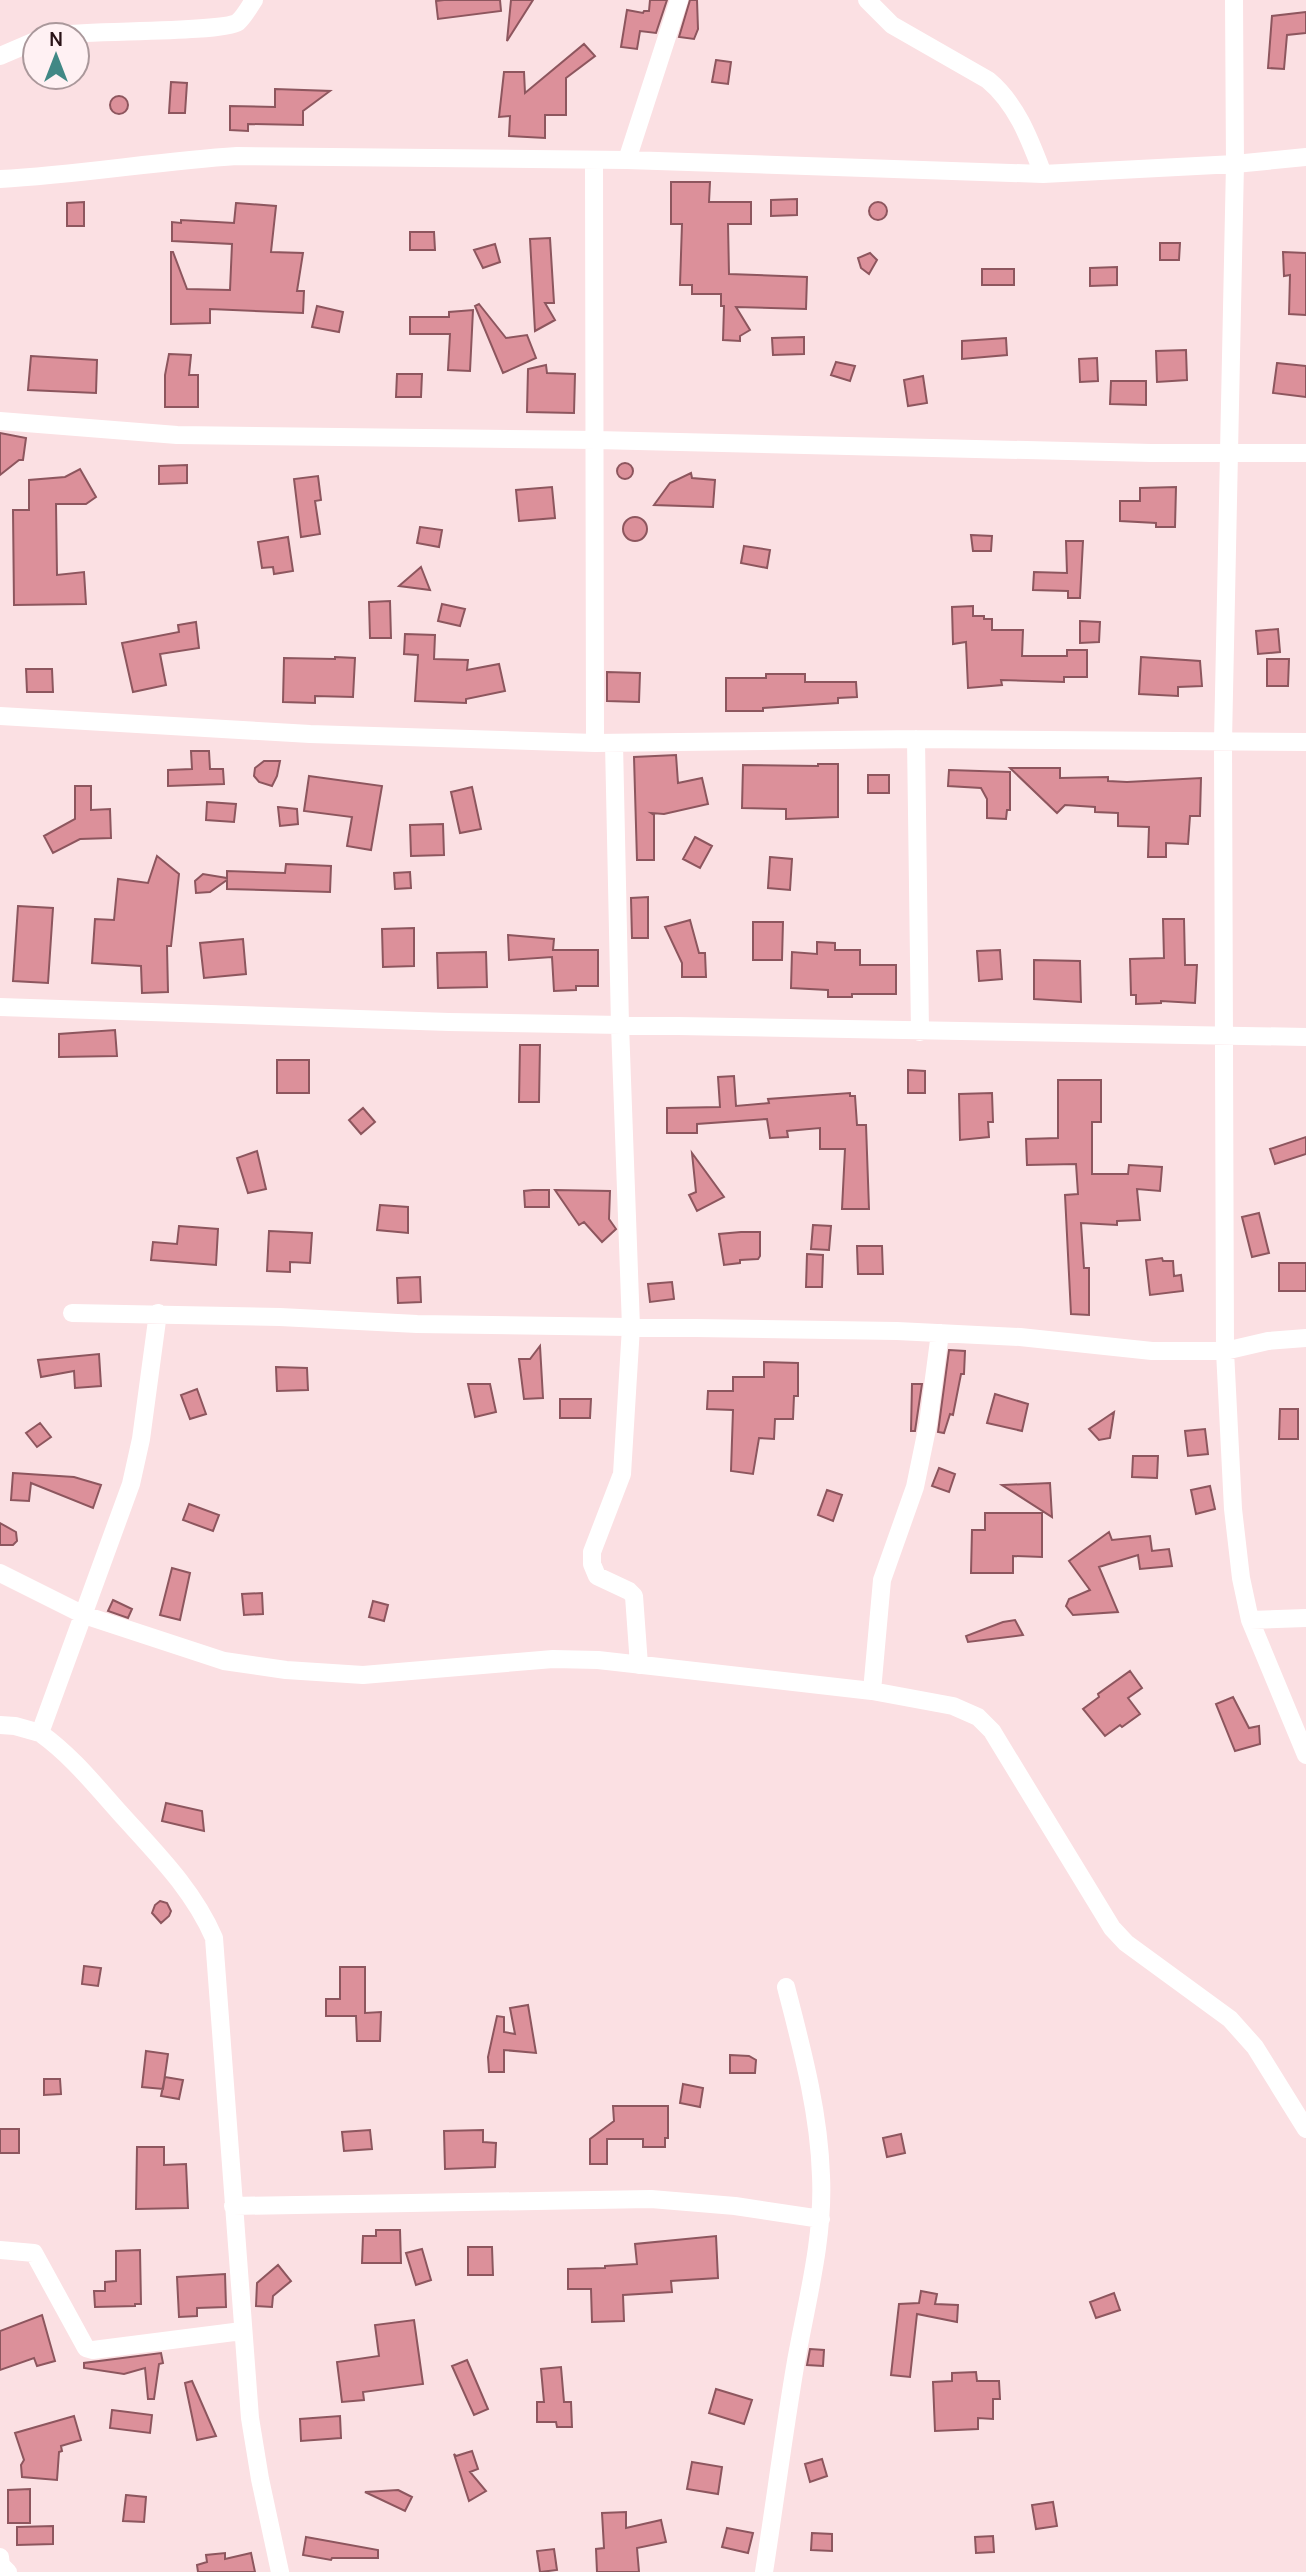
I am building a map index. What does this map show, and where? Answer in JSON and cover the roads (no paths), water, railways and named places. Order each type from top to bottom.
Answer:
[{"type":"street","points":[[91,32],[219,27],[238,22],[254,0]]},
{"type":"street","points":[[627,160],[679,0]]},
{"type":"street","points":[[867,0],[892,25],[999,89],[1028,133],[1043,174]]},
{"type":"street","points":[[1234,0],[1235,164],[1223,741],[1225,1351],[1233,1510],[1241,1578],[1250,1620],[1306,1755]]},
{"type":"street","points":[[0,56],[21,47]]},
{"type":"street","points":[[0,179],[49,177],[190,159],[237,156],[627,160],[1043,174],[1235,164],[1306,157]]},
{"type":"street","points":[[594,160],[595,743]]},
{"type":"street","points":[[0,421],[177,435],[596,440],[968,450],[1306,453]]},
{"type":"street","points":[[0,716],[298,733],[595,743],[1306,741]]},
{"type":"street","points":[[916,740],[920,1032]]},
{"type":"street","points":[[614,743],[620,1025],[631,1326],[622,1474],[592,1552],[592,1564],[597,1576],[634,1596],[639,1665]]},
{"type":"street","points":[[0,1007],[449,1023],[1306,1037]]},
{"type":"street","points":[[72,1313],[158,1313],[417,1325],[631,1326],[940,1333],[1020,1337],[1152,1351],[1225,1351],[1268,1341],[1306,1338]]},
{"type":"street","points":[[40,1734],[131,1484],[141,1439],[158,1313]]},
{"type":"street","points":[[872,1691],[882,1580],[915,1487],[928,1424],[940,1333]]},
{"type":"street","points":[[0,1573],[84,1615],[224,1661],[286,1670],[363,1675],[553,1659],[598,1660],[872,1691],[953,1706],[978,1717],[992,1731],[1112,1928],[1126,1943],[1236,2025],[1255,2047],[1306,2129]]},
{"type":"street","points":[[1250,1620],[1306,1618]]},
{"type":"street","points":[[0,1725],[15,1726],[40,1734],[62,1749],[184,1885],[204,1916],[214,1938],[250,2417],[280,2572]]},
{"type":"street","points":[[764,2572],[821,2219],[817,2124],[808,2071],[786,1987]]},
{"type":"street","points":[[233,2206],[651,2199],[735,2206],[821,2219]]},
{"type":"street","points":[[0,2250],[34,2253],[86,2348],[93,2350],[242,2331]]},
{"type":"street","points":[[0,2557],[1,2565],[8,2572]]}]
